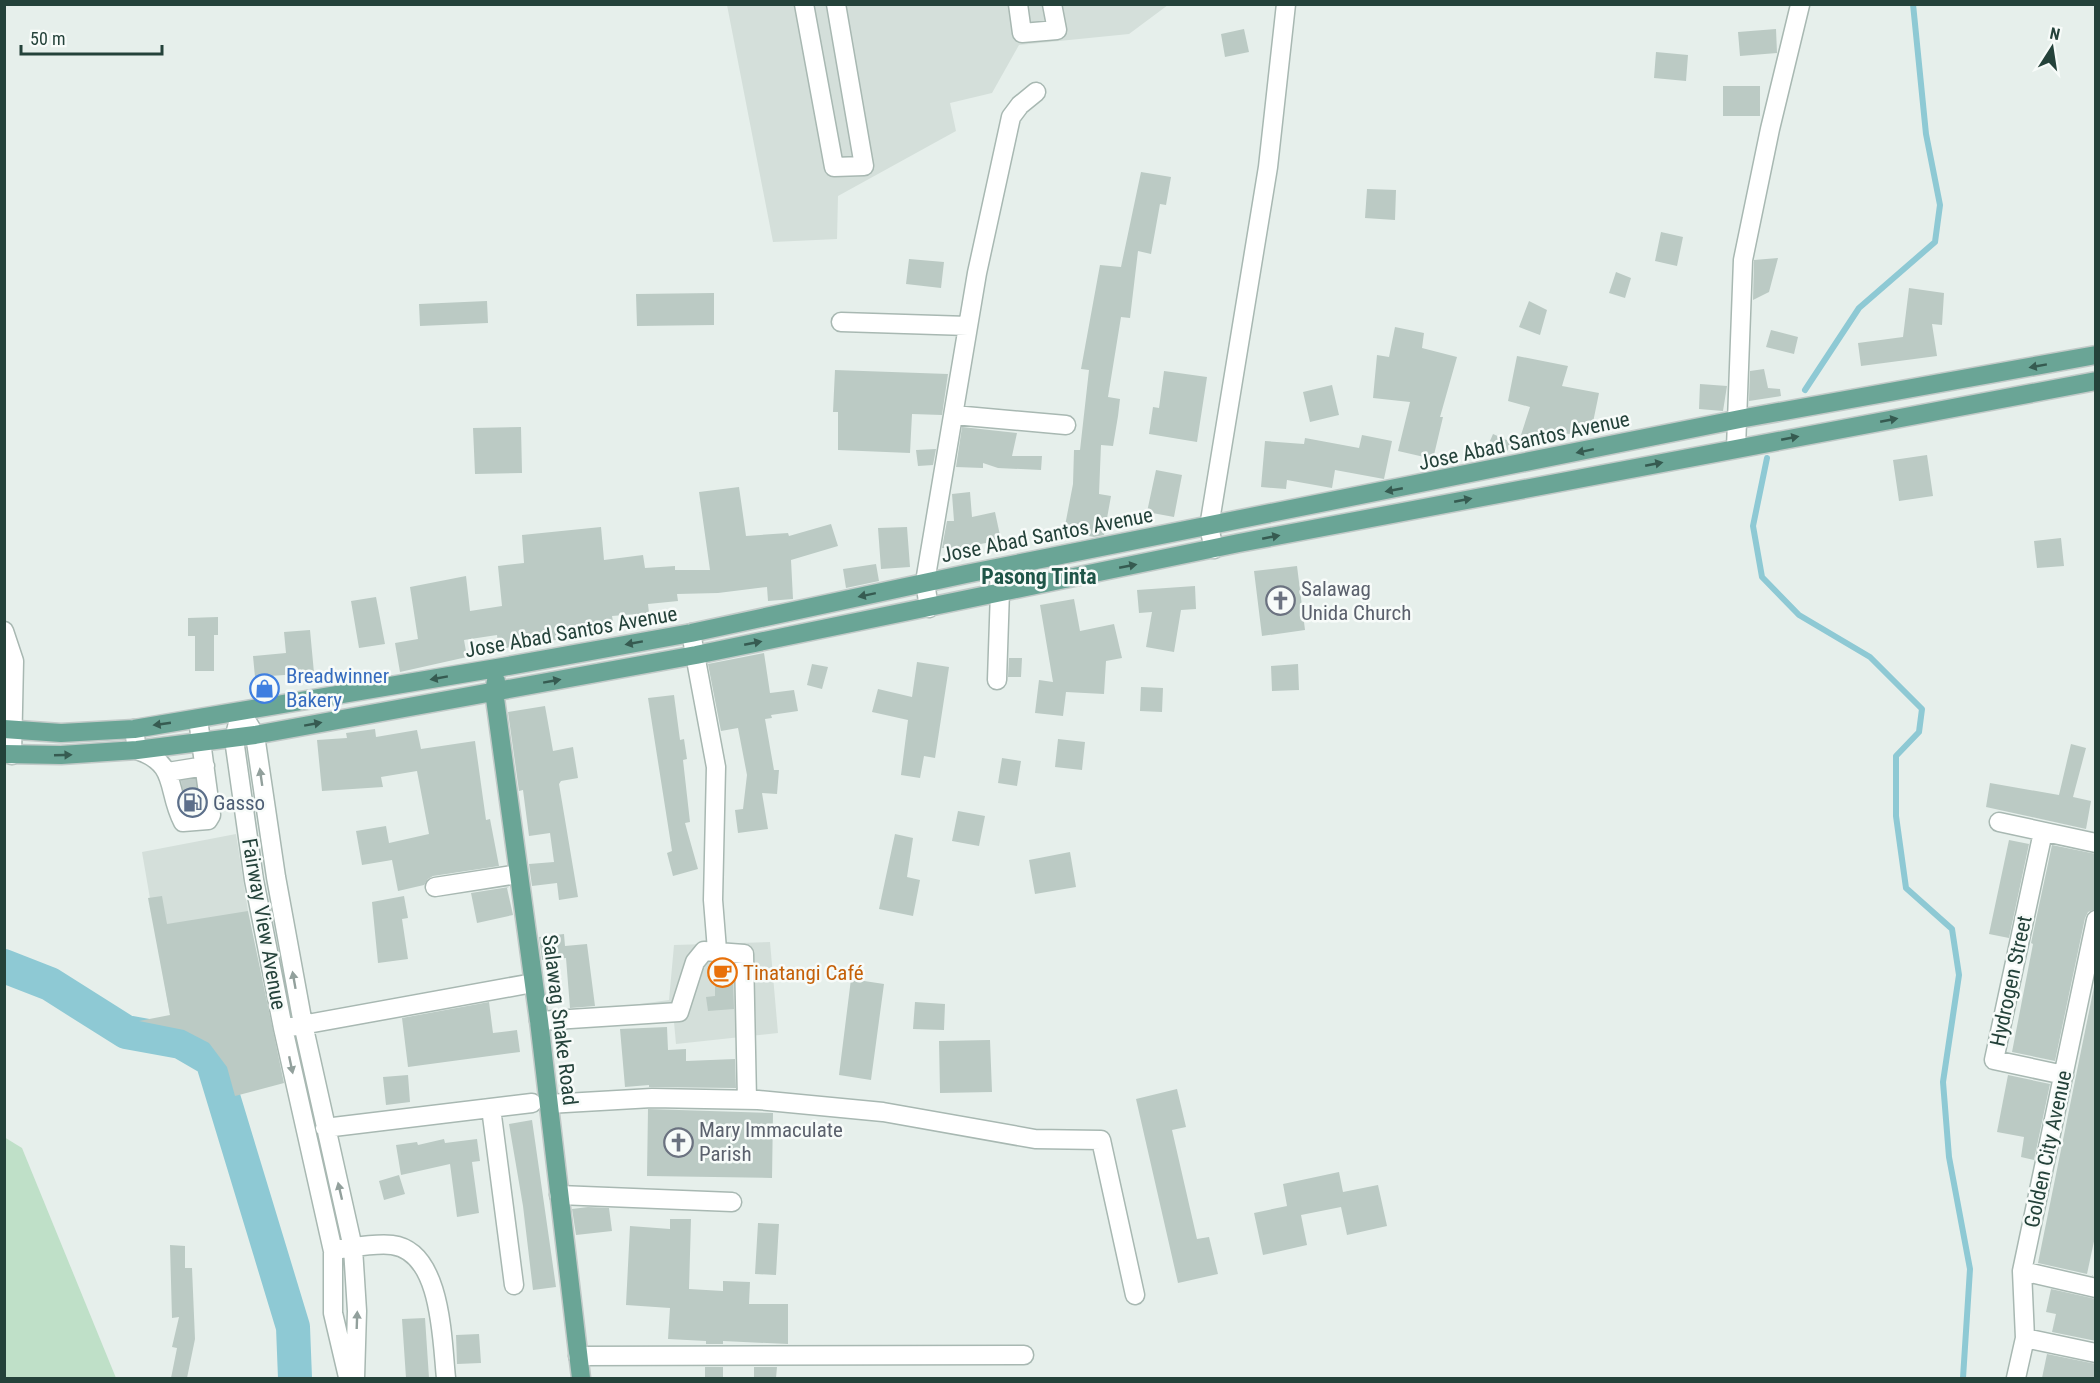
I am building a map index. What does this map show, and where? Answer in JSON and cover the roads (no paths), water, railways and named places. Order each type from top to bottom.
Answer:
[{"type":"main road","name":"Jose Abad Santos Avenue","points":[[9,730],[61,733],[134,729],[497,668],[691,633],[925,582],[1741,419],[2096,355]]},
{"type":"main road","name":"Jose Abad Santos Avenue","points":[[8,754],[61,755],[137,750],[234,739],[696,655],[1214,549],[2096,381]]},
{"type":"main road","name":"Salawag Snake Road","points":[[497,668],[494,691],[539,1021],[540,1103],[559,1195],[581,1378]]},
{"type":"street","points":[[804,4],[834,167],[864,166],[836,4]]},
{"type":"street","points":[[1018,4],[1022,33],[1057,30],[1052,4]]},
{"type":"street","points":[[1214,549],[1209,527],[1268,167],[1286,4]]},
{"type":"street","points":[[1743,447],[1741,419],[1743,260],[1770,129],[1800,5]]},
{"type":"street","points":[[929,608],[925,582],[977,273],[1011,117],[1020,105],[1036,93]]},
{"type":"street","points":[[841,322],[968,326]]},
{"type":"street","points":[[954,415],[1066,425]]},
{"type":"street","points":[[997,680],[1000,591],[998,568]]},
{"type":"street","points":[[4,631],[14,661],[8,754]]},
{"type":"street","points":[[691,633],[716,767],[713,900],[717,950]]},
{"type":"street","name":"Fairway View Avenue","points":[[241,712],[255,735],[276,877],[303,1024],[353,1248],[357,1311],[355,1378]]},
{"type":"street","name":"Fairway View Avenue","points":[[241,712],[234,739],[254,880],[283,1028],[333,1251],[333,1313],[349,1378]]},
{"type":"street","points":[[134,729],[137,750],[154,756],[189,780],[201,743],[198,719]]},
{"type":"street","points":[[1999,822],[2096,843]]},
{"type":"street","name":"Hydrogen Street","points":[[2043,832],[1994,1060],[2064,1075]]},
{"type":"street","points":[[435,887],[518,874]]},
{"type":"street","points":[[254,880],[276,877]]},
{"type":"street","name":"Golden City Avenue","points":[[2016,1378],[2025,1338],[2022,1271],[2096,920]]},
{"type":"street","points":[[539,1021],[679,1012],[695,962],[704,951],[717,950],[744,954],[747,1100]]},
{"type":"street","points":[[283,1028],[533,982]]},
{"type":"street","points":[[325,1128],[540,1103],[652,1098],[747,1100],[883,1112],[1035,1139],[1101,1140],[1135,1295]]},
{"type":"street","points":[[491,1108],[514,1285]]},
{"type":"street","points":[[559,1195],[732,1202]]},
{"type":"street","points":[[333,1251],[393,1245],[412,1255],[429,1275],[438,1309],[446,1378]]},
{"type":"street","points":[[2022,1271],[2094,1282]]},
{"type":"street","points":[[2025,1338],[2096,1353]]},
{"type":"street","points":[[578,1356],[1024,1355]]},
{"type":"waterway","points":[[1805,390],[1859,308],[1935,242],[1940,205],[1926,134],[1913,4]]},
{"type":"waterway","points":[[1767,458],[1753,526],[1762,577],[1799,615],[1870,657],[1922,709],[1919,732],[1896,756],[1896,816],[1906,888],[1952,929],[1959,975],[1943,1082],[1949,1157],[1970,1269],[1963,1378]]},
{"type":"waterway","points":[[4,966],[50,984],[126,1032],[181,1042],[212,1060],[293,1327],[295,1378]]},
{"type":"tunnel","points":[[182,787],[200,784]]},
{"type":"place","name":"Salawag Unida Church","points":[[1280,601]]},
{"type":"place","name":"Breadwinner Bakery","points":[[265,688]]},
{"type":"place","name":"Gasso","points":[[192,803]]},
{"type":"place","name":"Tinatangi Café","points":[[722,973]]},
{"type":"place","name":"Mary Immaculate Parish","points":[[678,1142]]},
{"type":"district","name":"Pasong Tinta","points":[[1039,576]]}]
